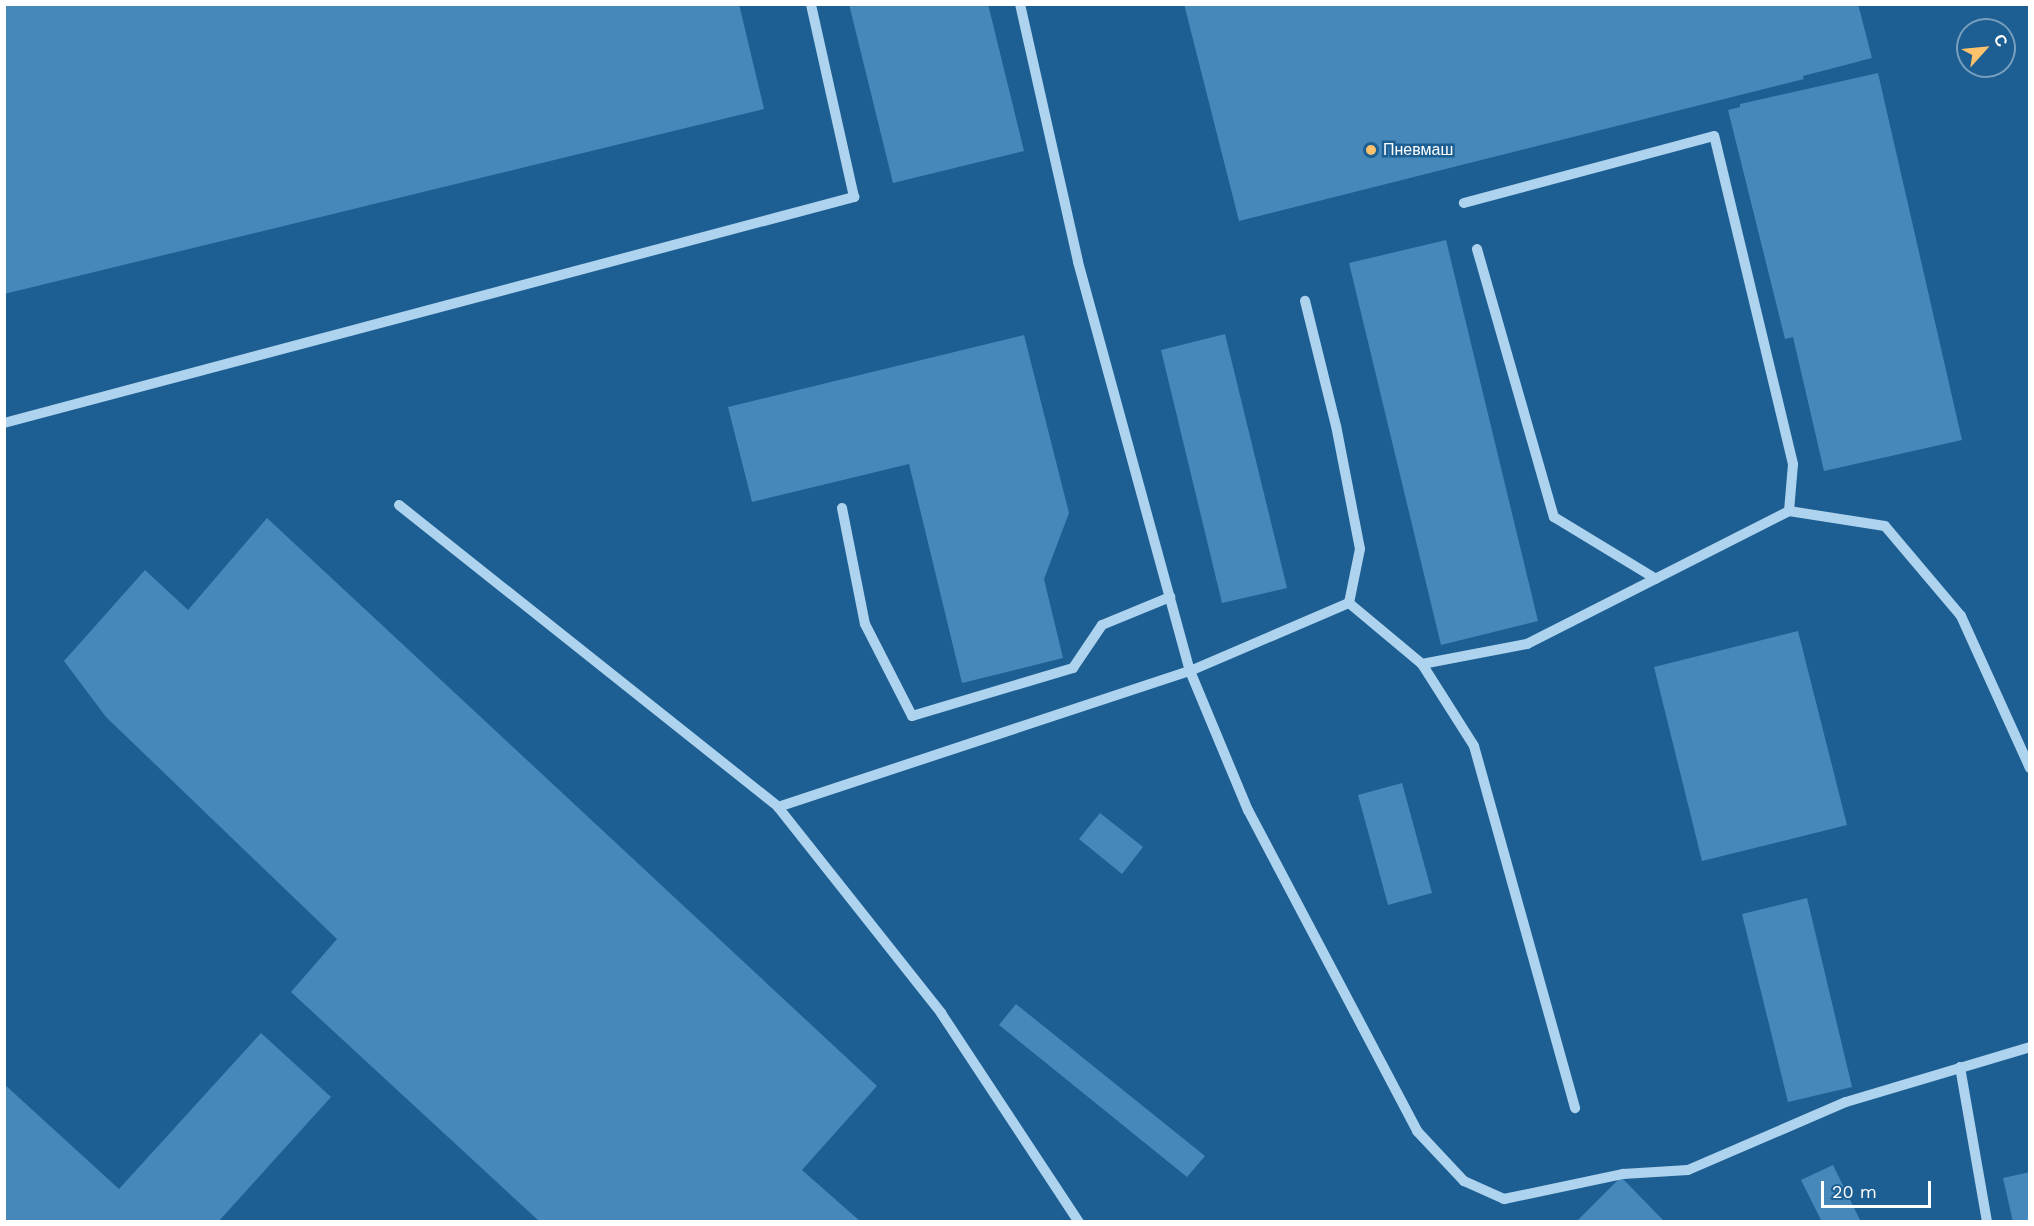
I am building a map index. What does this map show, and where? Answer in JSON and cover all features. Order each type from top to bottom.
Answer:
[{"type":"lane","points":[[4,423],[854,197],[811,4]]},
{"type":"lane","points":[[1020,4],[1078,262],[1190,671],[1248,810],[1417,1131],[1464,1181],[1504,1199],[1623,1174],[1688,1170],[1846,1102],[2030,1047]]},
{"type":"lane","points":[[1464,203],[1714,136],[1793,464],[1789,511]]},
{"type":"lane","points":[[1477,249],[1554,517],[1656,579]]},
{"type":"lane","points":[[1305,301],[1336,426],[1360,549],[1349,603]]},
{"type":"lane","points":[[399,505],[778,807],[941,1013],[1079,1221]]},
{"type":"lane","points":[[842,508],[865,624],[912,716],[1072,668],[1102,625],[1170,597]]},
{"type":"lane","points":[[1422,664],[1527,644],[1789,511],[1885,526],[1961,616],[2030,768]]},
{"type":"lane","points":[[1349,603],[1422,664],[1474,746],[1575,1108]]},
{"type":"lane","points":[[778,807],[1190,671],[1349,603]]},
{"type":"lane","points":[[1960,1067],[1987,1221]]},
{"type":"building","points":[[4,4],[739,4],[764,109],[4,294]]},
{"type":"building","points":[[849,4],[988,4],[1024,151],[893,183]]},
{"type":"building","name":"Пневмаш","points":[[1184,4],[1858,4],[1872,58],[1803,76],[1804,79],[1239,221]]},
{"type":"building","points":[[1878,73],[1962,440],[1824,471],[1793,337],[1785,339],[1728,110],[1740,107],[1740,104]]},
{"type":"building","points":[[1446,240],[1538,621],[1441,645],[1349,263]]},
{"type":"building","points":[[1225,334],[1287,588],[1222,603],[1161,350]]},
{"type":"building","points":[[1024,335],[1069,513],[1044,579],[1063,658],[962,683],[909,464],[752,502],[728,407]]},
{"type":"building","points":[[267,518],[877,1086],[802,1170],[861,1222],[540,1222],[291,992],[337,939],[106,717],[64,661],[145,570],[188,610]]},
{"type":"building","points":[[1798,631],[1847,825],[1702,861],[1654,667]]},
{"type":"building","points":[[1402,783],[1432,893],[1388,905],[1358,795]]},
{"type":"building","points":[[1100,813],[1143,847],[1122,874],[1079,839]]},
{"type":"building","points":[[1807,898],[1852,1087],[1788,1102],[1742,914]]},
{"type":"building","points":[[1016,1004],[1205,1156],[1187,1177],[999,1025]]},
{"type":"building","points":[[261,1033],[331,1097],[218,1222],[4,1222],[4,1084],[119,1189]]},
{"type":"building","points":[[1833,1165],[1861,1222],[1822,1222],[1801,1180]]},
{"type":"building","points":[[2030,1172],[2030,1222],[2013,1222],[2003,1178]]},
{"type":"building","points":[[1621,1177],[1665,1222],[1576,1222]]},
{"type":"place","name":"Пневмаш","points":[[1371,150]]}]
